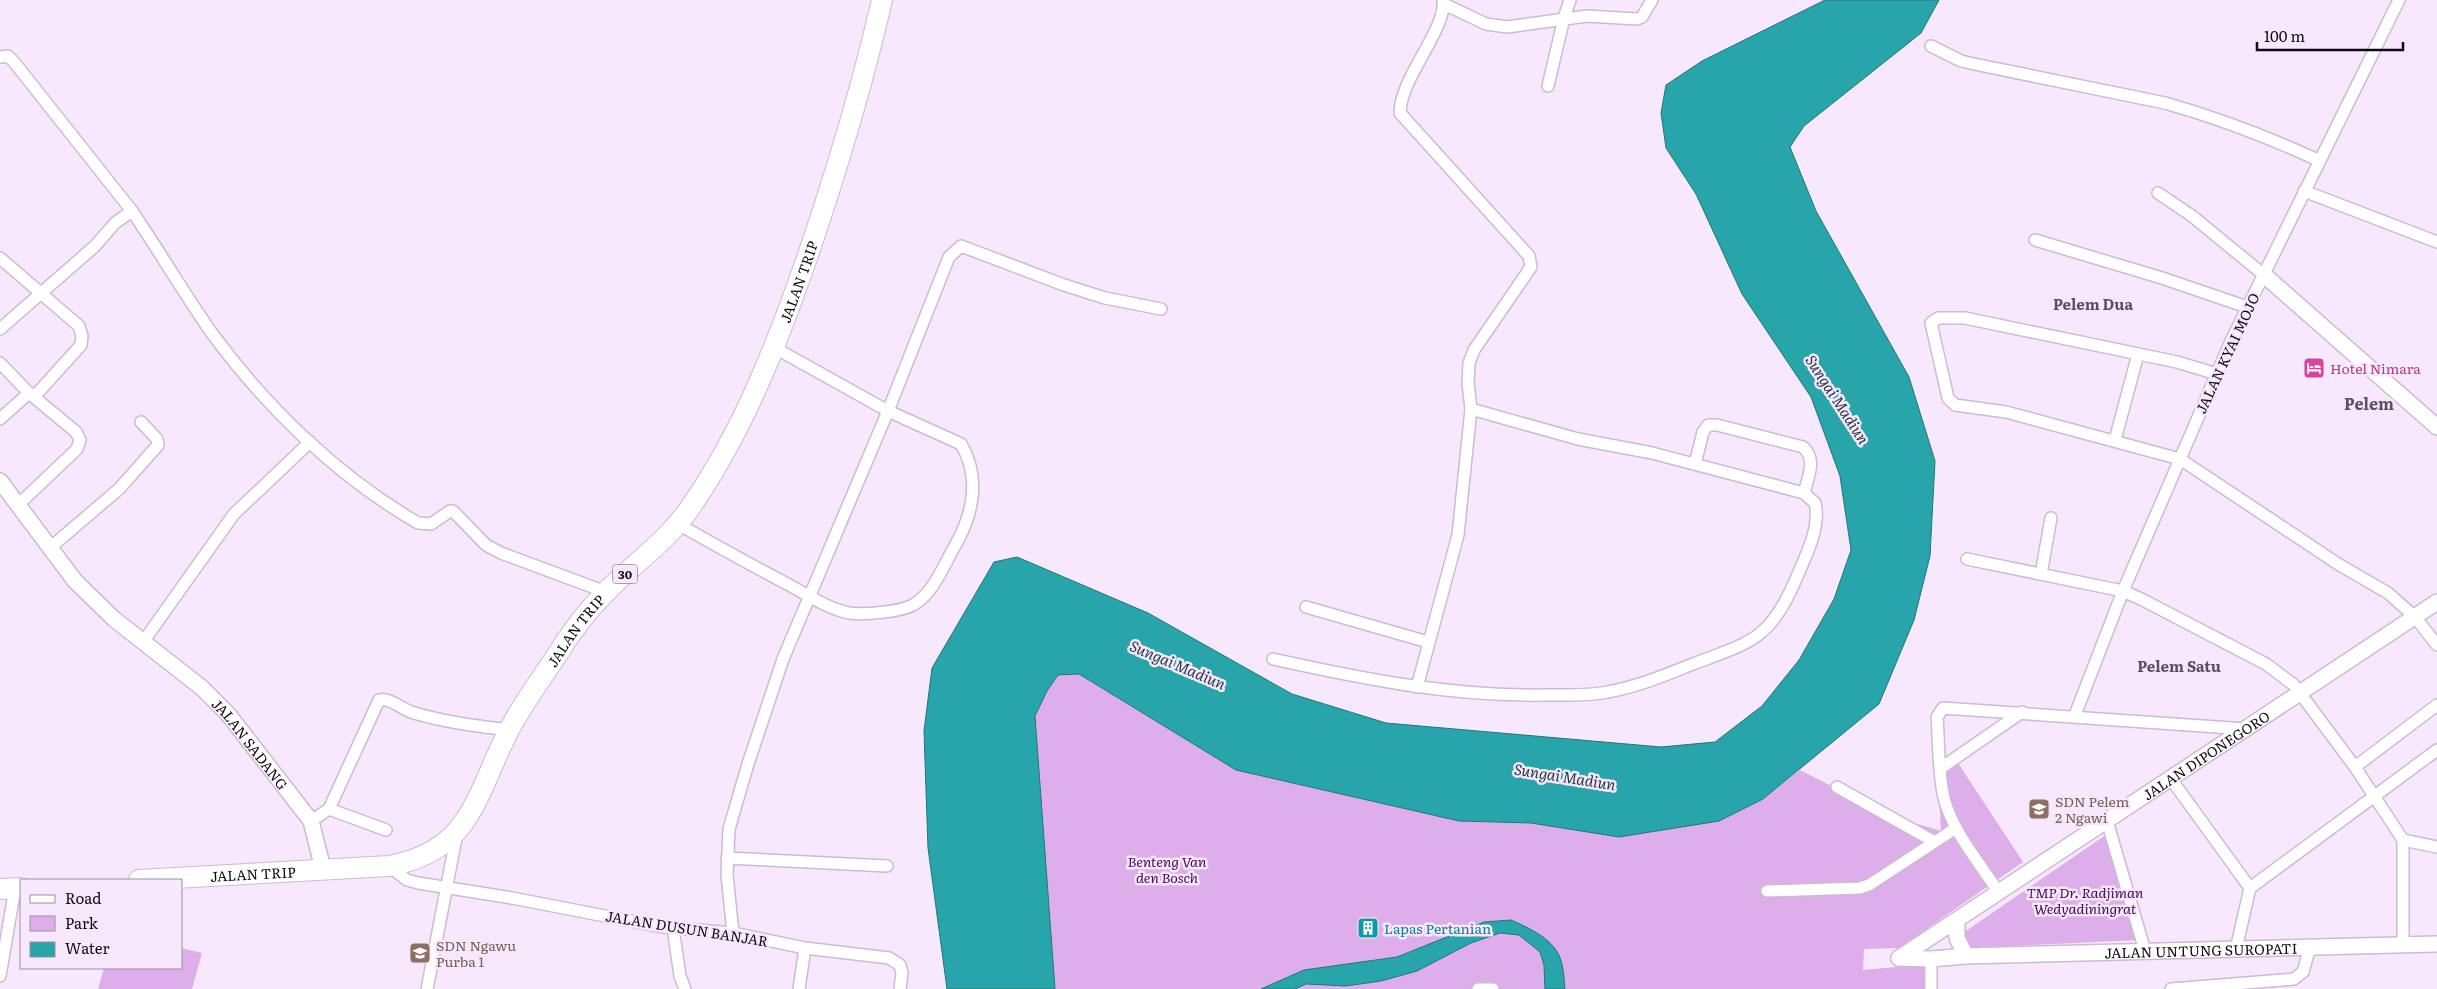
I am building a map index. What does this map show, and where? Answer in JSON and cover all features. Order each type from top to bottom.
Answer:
[{"type":"highway","name":"JALAN TRIP","points":[[170,879],[232,877],[323,869],[389,866],[421,859],[439,849],[456,833],[477,798],[509,730],[565,642],[606,592],[678,524],[704,488],[719,462],[775,348],[843,149],[882,0]]},
{"type":"street","points":[[1548,86],[1570,0]]},
{"type":"street","points":[[1417,687],[1458,535],[1471,409],[1469,373],[1474,350],[1530,270],[1532,262],[1529,256],[1400,113],[1403,93],[1439,20],[1444,2],[1486,24],[1507,27],[1588,16],[1637,19],[1642,17],[1652,0]]},
{"type":"street","name":"JALAN KYAI MOJO","points":[[2075,715],[2123,592],[2247,307],[2318,160],[2399,0]]},
{"type":"street","points":[[1931,46],[1960,61],[2165,103],[2194,111],[2223,120],[2318,160]]},
{"type":"street","points":[[0,57],[8,56],[14,62],[132,211],[211,331],[236,364],[310,442],[351,480],[418,523],[431,524],[450,511],[453,511],[486,545],[500,553],[606,592]]},
{"type":"street","points":[[2304,191],[2437,242]]},
{"type":"street","points":[[2158,193],[2192,216],[2264,275],[2437,427]]},
{"type":"street","points":[[0,329],[95,246],[115,223],[132,211]]},
{"type":"street","points":[[2035,240],[2162,278],[2247,307]]},
{"type":"street","points":[[733,933],[727,858],[729,830],[748,764],[783,659],[888,411],[949,257],[962,246],[1072,288],[1105,298],[1161,309]]},
{"type":"street","points":[[0,258],[79,326],[82,336],[81,345],[32,395],[0,419]]},
{"type":"street","points":[[2217,374],[2138,354],[1965,318],[1938,318],[1931,323],[1948,398],[1955,405],[2006,412],[2180,459],[2338,564],[2388,593],[2415,617],[2437,645]]},
{"type":"street","points":[[678,524],[809,596],[851,613],[871,613],[909,607],[928,592],[964,529],[974,490],[971,465],[961,444],[888,411],[775,348]]},
{"type":"street","points":[[2115,440],[2138,354]]},
{"type":"street","points":[[0,364],[32,395],[76,432],[79,445],[19,504]]},
{"type":"street","points":[[1273,659],[1417,687],[1521,696],[1606,692],[1656,679],[1750,642],[1770,624],[1788,598],[1816,525],[1817,511],[1811,498],[1804,493],[1695,464],[1578,439],[1471,409]]},
{"type":"street","points":[[51,547],[119,489],[158,445],[157,439],[141,422]]},
{"type":"street","points":[[1695,464],[1703,432],[1708,425],[1717,425],[1803,447],[1811,456],[1804,493]]},
{"type":"street","points":[[143,642],[234,514],[310,442]]},
{"type":"street","name":"JALAN SADANG","points":[[0,481],[76,581],[114,619],[202,688],[228,714],[311,820],[323,869]]},
{"type":"street","points":[[2042,574],[2051,518]]},
{"type":"street","points":[[1967,559],[2123,592],[2143,600],[2266,664],[2301,692],[2355,767],[2403,840],[2403,945]]},
{"type":"street","name":"JALAN DIPONEGORO","points":[[1899,958],[2437,602]]},
{"type":"street","points":[[1306,608],[1428,642]]},
{"type":"street","points":[[311,820],[329,809],[379,700],[385,700],[408,711],[426,716],[509,730]]},
{"type":"street","points":[[2355,767],[2437,705]]},
{"type":"street","points":[[1999,892],[1956,828],[1945,800],[1937,717],[1943,708],[2075,715],[2246,728]]},
{"type":"street","points":[[1941,768],[2022,712]]},
{"type":"street","points":[[2236,949],[2250,888],[2437,750]]},
{"type":"street","points":[[2171,779],[2250,888]]},
{"type":"street","points":[[1837,787],[1933,841]]},
{"type":"street","points":[[329,809],[386,830]]},
{"type":"street","points":[[2107,821],[2145,951]]},
{"type":"street","points":[[1767,891],[1860,888],[1878,880],[1933,841],[1956,828]]},
{"type":"street","points":[[427,989],[448,888],[456,833]]},
{"type":"street","points":[[2403,840],[2437,847]]},
{"type":"street","points":[[727,858],[887,866]]},
{"type":"street","name":"JALAN DUSUN BANJAR","points":[[389,866],[407,880],[448,888],[673,928],[733,933],[805,948],[889,958],[900,965],[902,973],[900,989]]},
{"type":"street","points":[[0,976],[12,889]]},
{"type":"street","points":[[1957,921],[1957,938],[1966,956]]},
{"type":"street","points":[[673,928],[680,976],[685,989]]},
{"type":"street","name":"JALAN UNTUNG SUROPATI","points":[[1899,958],[1930,959],[1966,956],[2437,944]]},
{"type":"street","points":[[2171,989],[2289,980],[2303,972],[2310,947]]},
{"type":"street","points":[[799,989],[805,948]]},
{"type":"street","points":[[1930,959],[1931,989]]},
{"type":"street","points":[[1478,989],[1493,989]]},
{"type":"green space","name":"Benteng Van den Bosch","points":[[1079,674],[1236,770],[1459,821],[1531,823],[1763,799],[1800,770],[1890,816],[1941,831],[1938,773],[1956,760],[2023,862],[1899,948],[1864,949],[1863,970],[1928,964],[1927,989],[1055,989],[1035,716],[1047,691],[1058,675]]},
{"type":"green space","name":"TMP Dr. Radjiman Wedyadiningrat","points":[[2110,832],[2141,940],[1968,948],[1963,933]]},
{"type":"green space","points":[[182,948],[202,953],[192,989],[98,989],[104,969],[182,969]]},
{"type":"water","name":"Sungai Madiun","points":[[1825,0],[1939,0],[1921,33],[1804,126],[1790,147],[1816,211],[1909,377],[1935,461],[1930,556],[1914,620],[1879,704],[1763,799],[1719,821],[1619,837],[1531,823],[1459,821],[1236,770],[1079,674],[1058,675],[1047,691],[1035,716],[1055,989],[947,989],[928,848],[924,731],[932,668],[994,562],[1017,557],[1148,613],[1292,694],[1386,723],[1661,747],[1715,742],[1762,706],[1799,660],[1834,599],[1851,550],[1840,476],[1811,397],[1742,294],[1696,194],[1666,148],[1661,113],[1666,85],[1702,61]]},
{"type":"water","points":[[1511,920],[1541,936],[1554,947],[1562,964],[1565,989],[1545,989],[1544,965],[1540,952],[1519,935],[1500,933],[1471,943],[1417,971],[1381,981],[1346,986],[1306,984],[1295,989],[1261,989],[1304,970],[1397,957],[1484,922]]},
{"type":"place","name":"Hotel Nimara","points":[[2314,368]]},
{"type":"place","name":"SDN Pelem 2 Ngawi","points":[[2039,809]]},
{"type":"place","name":"Lapas Pertanian","points":[[1368,928]]},
{"type":"place","name":"SDN Ngawu Purba 1","points":[[420,953]]},
{"type":"district","name":"Pelem Dua","points":[[2093,303]]},
{"type":"district","name":"Pelem","points":[[2369,403]]},
{"type":"district","name":"Pelem Satu","points":[[2179,665]]}]
